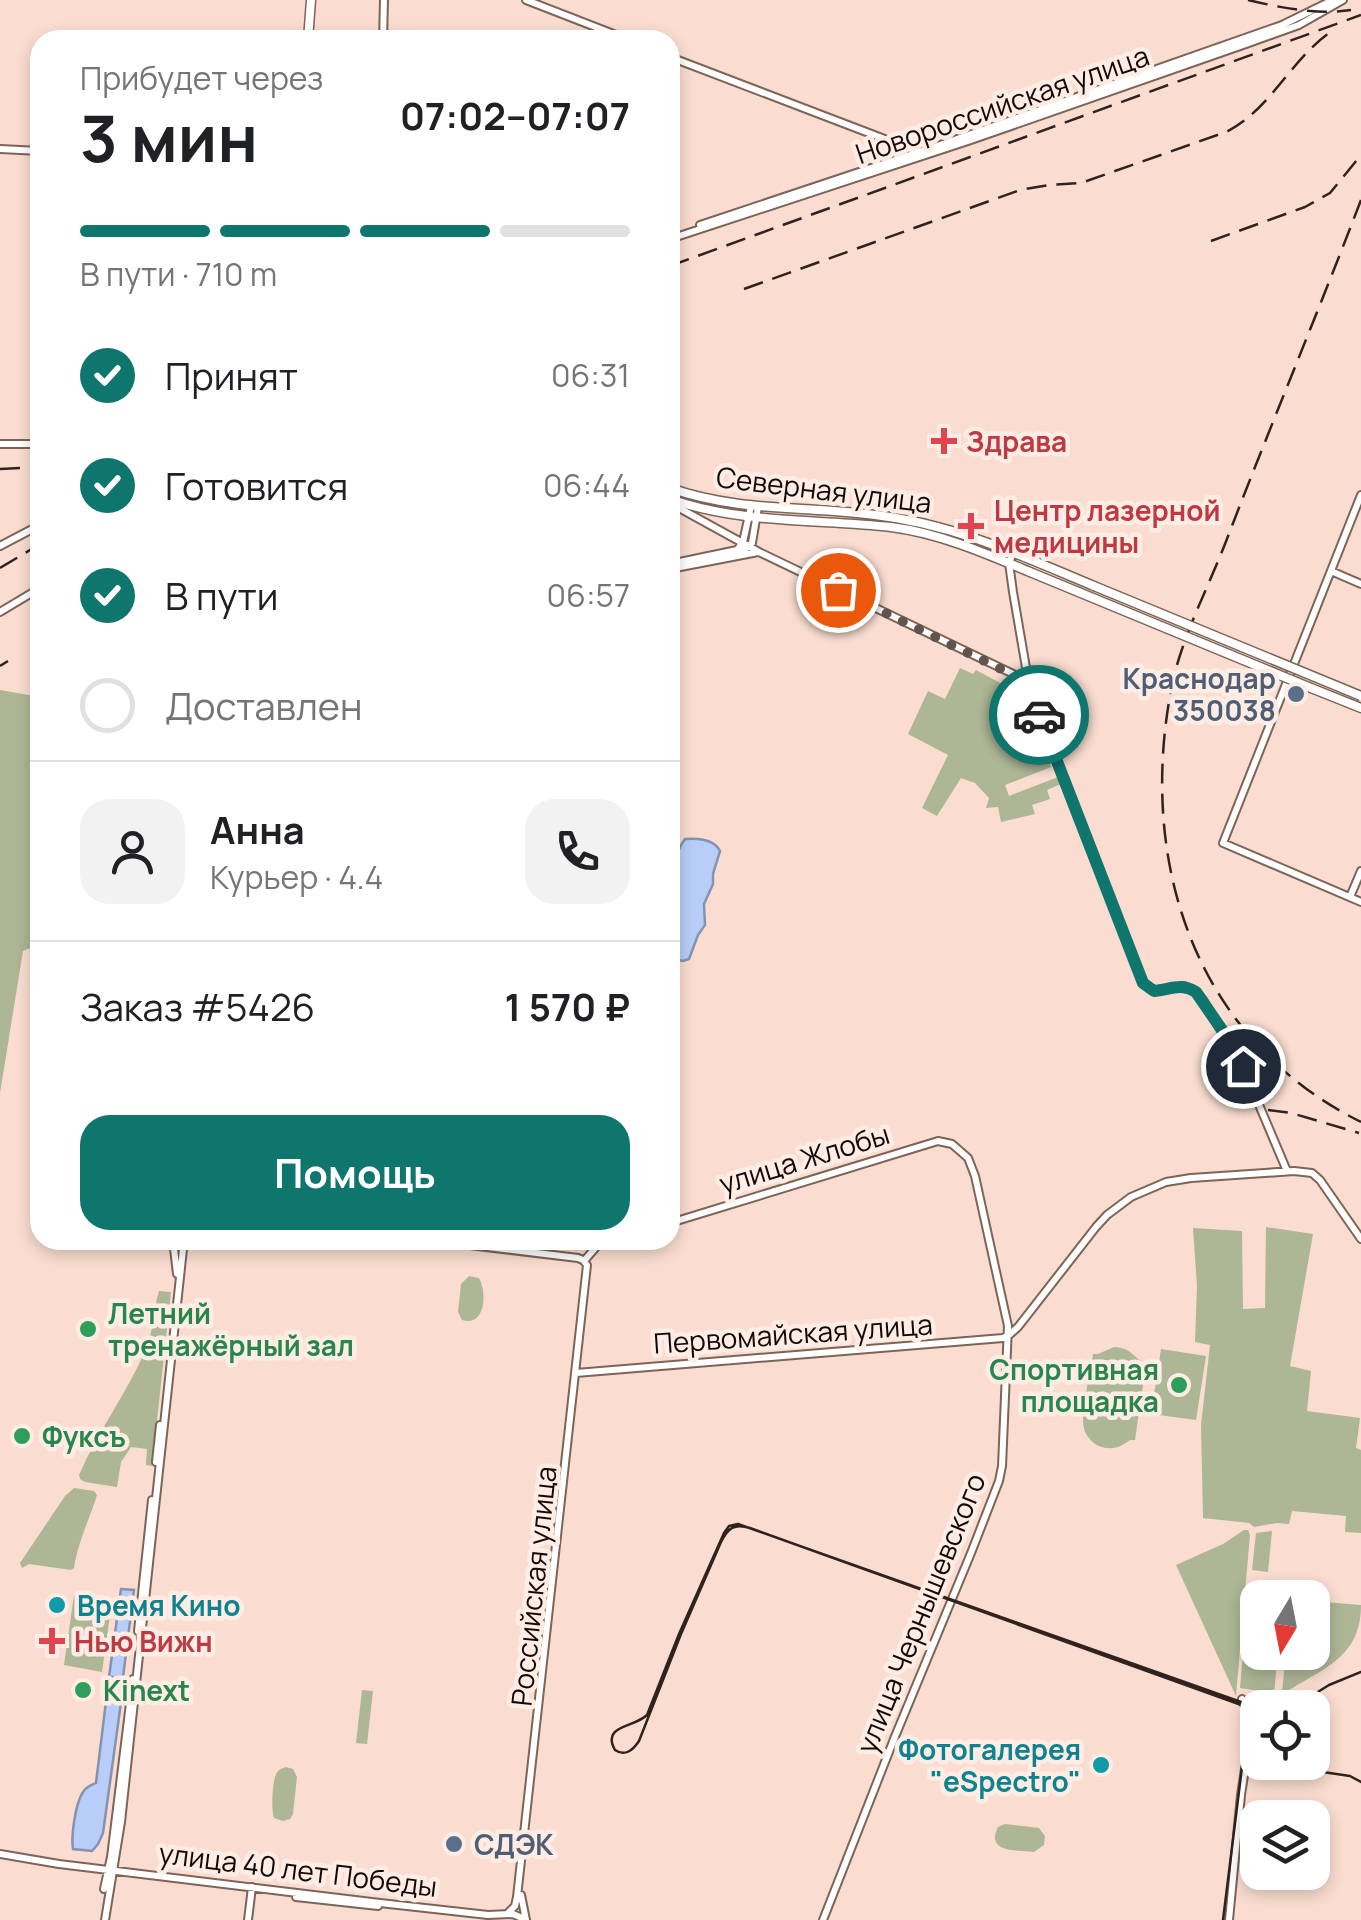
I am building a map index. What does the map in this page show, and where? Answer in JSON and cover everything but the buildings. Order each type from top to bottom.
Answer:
[{"type":"main road","points":[[306,30],[309,0]]},
{"type":"main road","points":[[383,30],[384,0]]},
{"type":"main road","points":[[526,0],[603,30]]},
{"type":"main road","name":"Новороссийская улица","points":[[680,234],[920,154],[1282,26],[1328,3],[1344,0]]},
{"type":"main road","points":[[680,61],[920,154]]},
{"type":"main road","points":[[893,160],[900,154],[901,145]]},
{"type":"main road","points":[[0,149],[30,151]]},
{"type":"main road","name":"Новороссийская улица","points":[[680,234],[920,154]]},
{"type":"main road","points":[[0,444],[30,444]]},
{"type":"main road","name":"Северная улица","points":[[680,490],[754,507],[873,514],[964,533],[1013,559],[1361,708]]},
{"type":"main road","points":[[1361,496],[1223,843],[1361,902]]},
{"type":"main road","name":"Северная улица","points":[[680,503],[753,518],[893,528],[1013,559]]},
{"type":"main road","points":[[680,506],[1026,677]]},
{"type":"main road","points":[[738,556],[747,542],[754,507]]},
{"type":"main road","points":[[0,546],[30,531]]},
{"type":"main road","points":[[747,542],[759,552],[1026,677]]},
{"type":"main road","points":[[680,564],[737,550],[747,542]]},
{"type":"main road","points":[[680,565],[759,552]]},
{"type":"main road","points":[[1013,559],[1026,677]]},
{"type":"main road","points":[[1013,559],[1026,677],[1144,980],[1154,988],[1178,982],[1189,984],[1203,996],[1243,1060],[1286,1167]]},
{"type":"main road","points":[[1014,578],[1032,567]]},
{"type":"main road","name":"Северная улица","points":[[1032,567],[1361,696]]},
{"type":"main road","points":[[1331,572],[1361,584]]},
{"type":"main road","points":[[0,612],[30,594]]},
{"type":"main road","points":[[1350,897],[1361,871]]},
{"type":"main road","name":"улица Жлобы","points":[[680,1221],[931,1142],[952,1144]]},
{"type":"main road","name":"улица Чернышевского","points":[[823,1920],[999,1481],[1010,1336],[976,1176],[968,1158],[952,1144]]},
{"type":"main road","points":[[1010,1336],[1096,1227],[1131,1197],[1166,1182],[1286,1167],[1316,1176],[1361,1239]]},
{"type":"main road","points":[[111,1871],[175,1294],[175,1250]]},
{"type":"main road","points":[[103,1920],[183,1250]]},
{"type":"main road","points":[[509,1250],[582,1259],[592,1250]]},
{"type":"main road","points":[[538,1250],[579,1255],[582,1259]]},
{"type":"main road","name":"Российская улица","points":[[506,1914],[517,1898],[590,1279],[590,1265],[582,1259]]},
{"type":"main road","name":"Первомайская улица","points":[[577,1371],[1010,1336]]},
{"type":"main road","name":"Российская улица","points":[[525,1920],[521,1897],[577,1371]]},
{"type":"main road","points":[[1228,1920],[1243,1780]]},
{"type":"main road","name":"улица 40 лет Победы","points":[[0,1854],[175,1881],[517,1915],[525,1920]]},
{"type":"main road","name":"улица 40 лет Победы","points":[[111,1871],[457,1915],[467,1920]]},
{"type":"main road","points":[[248,1920],[252,1889]]},
{"type":"main road","points":[[494,1920],[506,1914]]},
{"type":"green space","points":[[960,668],[973,674],[976,670],[1021,694],[1036,729],[1025,736],[1034,759],[1047,758],[1051,767],[1005,785],[1009,796],[1058,777],[1061,784],[1047,790],[1050,799],[1032,805],[1035,814],[1001,822],[998,807],[986,808],[989,798],[975,783],[961,778],[937,816],[922,808],[948,755],[908,734],[928,691],[945,699]]},
{"type":"green space","points":[[0,690],[30,695],[30,948],[23,951],[0,1093]]},
{"type":"green space","points":[[1266,1227],[1313,1234],[1290,1366],[1311,1371],[1307,1411],[1360,1418],[1356,1448],[1361,1450],[1361,1533],[1345,1532],[1346,1516],[1292,1511],[1289,1524],[1254,1527],[1249,1523],[1203,1518],[1201,1425],[1210,1345],[1195,1342],[1193,1228],[1242,1231],[1243,1309],[1265,1308]]},
{"type":"green space","points":[[469,1276],[479,1278],[483,1291],[483,1307],[470,1321],[462,1320],[458,1312],[461,1284]]},
{"type":"green space","points":[[159,1291],[171,1292],[152,1466],[146,1465],[147,1449],[131,1447],[121,1462],[117,1487],[85,1482],[79,1475],[148,1344]]},
{"type":"green space","points":[[1114,1347],[1129,1351],[1146,1364],[1135,1440],[1108,1448],[1096,1445],[1087,1436],[1083,1413],[1093,1354]]},
{"type":"green space","name":"Спортивная площадка","points":[[1161,1349],[1206,1356],[1196,1420],[1151,1414]]},
{"type":"green space","points":[[74,1488],[97,1495],[74,1568],[29,1564],[22,1568],[20,1563]]},
{"type":"green space","points":[[1248,1530],[1246,1580],[1240,1580],[1236,1696],[1176,1565]]},
{"type":"green space","points":[[1272,1531],[1268,1572],[1252,1570],[1256,1533]]},
{"type":"green space","points":[[74,1595],[112,1601],[102,1672],[64,1665]]},
{"type":"green space","points":[[1330,1602],[1361,1605],[1355,1637],[1330,1665]]},
{"type":"green space","points":[[1242,1670],[1276,1670],[1274,1690],[1240,1688]]},
{"type":"green space","points":[[1284,1670],[1323,1670],[1289,1690],[1282,1690]]},
{"type":"green space","points":[[362,1690],[373,1691],[367,1744],[356,1743]]},
{"type":"green space","points":[[286,1767],[293,1769],[297,1777],[293,1814],[283,1821],[274,1818],[273,1794],[276,1774]]},
{"type":"green space","points":[[1005,1824],[1039,1828],[1045,1836],[1044,1845],[1034,1852],[999,1846],[995,1835],[998,1827]]},
{"type":"water","points":[[685,839],[700,839],[720,851],[704,904],[705,925],[689,959],[683,961],[680,960],[680,848]]},
{"type":"water","points":[[121,1589],[134,1590],[123,1677],[109,1677]]},
{"type":"water","points":[[108,1685],[123,1688],[103,1833],[92,1851],[73,1849],[78,1804],[84,1790],[96,1783]]},
{"type":"waterway","points":[[115,1678],[115,1685]]},
{"type":"tram line","points":[[738,1524],[749,1528],[729,1530],[721,1542],[639,1741],[625,1753],[615,1750],[612,1736],[616,1731],[647,1715],[679,1634],[724,1533],[729,1526],[738,1524]]},
{"type":"tram line","points":[[749,1528],[789,1542]]},
{"type":"tram line","points":[[749,1528],[789,1542]]},
{"type":"tram line","points":[[789,1542],[1240,1702]]},
{"type":"tram line","points":[[789,1542],[1240,1705]]},
{"type":"tram line","points":[[1321,1690],[1361,1672]]},
{"type":"tram line","points":[[1223,1920],[1248,1719],[1245,1709],[1234,1700]]},
{"type":"tram line","points":[[1330,1773],[1361,1782]]},
{"type":"railway","points":[[1248,0],[1312,11],[1351,10]]},
{"type":"railway","points":[[680,262],[1361,15]]},
{"type":"railway","points":[[744,289],[1020,190],[1081,183],[1226,132],[1255,111],[1329,33]]},
{"type":"railway","points":[[1211,241],[1305,207],[1330,193],[1361,155]]},
{"type":"railway","points":[[1361,200],[1182,649],[1172,685],[1163,751],[1163,816],[1172,879],[1191,938],[1219,994],[1256,1043],[1303,1087],[1361,1122]]},
{"type":"railway","points":[[0,469],[30,468]]},
{"type":"railway","points":[[0,568],[30,550]]},
{"type":"railway","points":[[0,666],[8,661]]},
{"type":"railway","points":[[1268,1110],[1359,1133]]},
{"type":"way so far","points":[[838,590],[1028,682],[1039,715]]},
{"type":"place","name":"Здрава","points":[[944,441]]},
{"type":"place","name":"Центр лазерной медицины","points":[[971,526]]},
{"type":"place","name":"Краснодар 350038","points":[[1296,694]]},
{"type":"place","name":"Летний тренажёрный зал","points":[[88,1329]]},
{"type":"place","name":"Спортивная площадка","points":[[1179,1385]]},
{"type":"place","name":"Фуксъ","points":[[22,1436]]},
{"type":"place","name":"Время Кино","points":[[57,1605]]},
{"type":"place","name":"Нью Вижн","points":[[52,1641]]},
{"type":"place","name":"Kinext","points":[[83,1690]]},
{"type":"place","name":"Фотогалерея \"eSpectro\"","points":[[1101,1765]]},
{"type":"place","name":"СДЭК","points":[[454,1844]]},
{"type":"route","points":[[1039,715],[1143,983],[1154,991],[1178,986],[1196,992],[1243,1066]]}]
